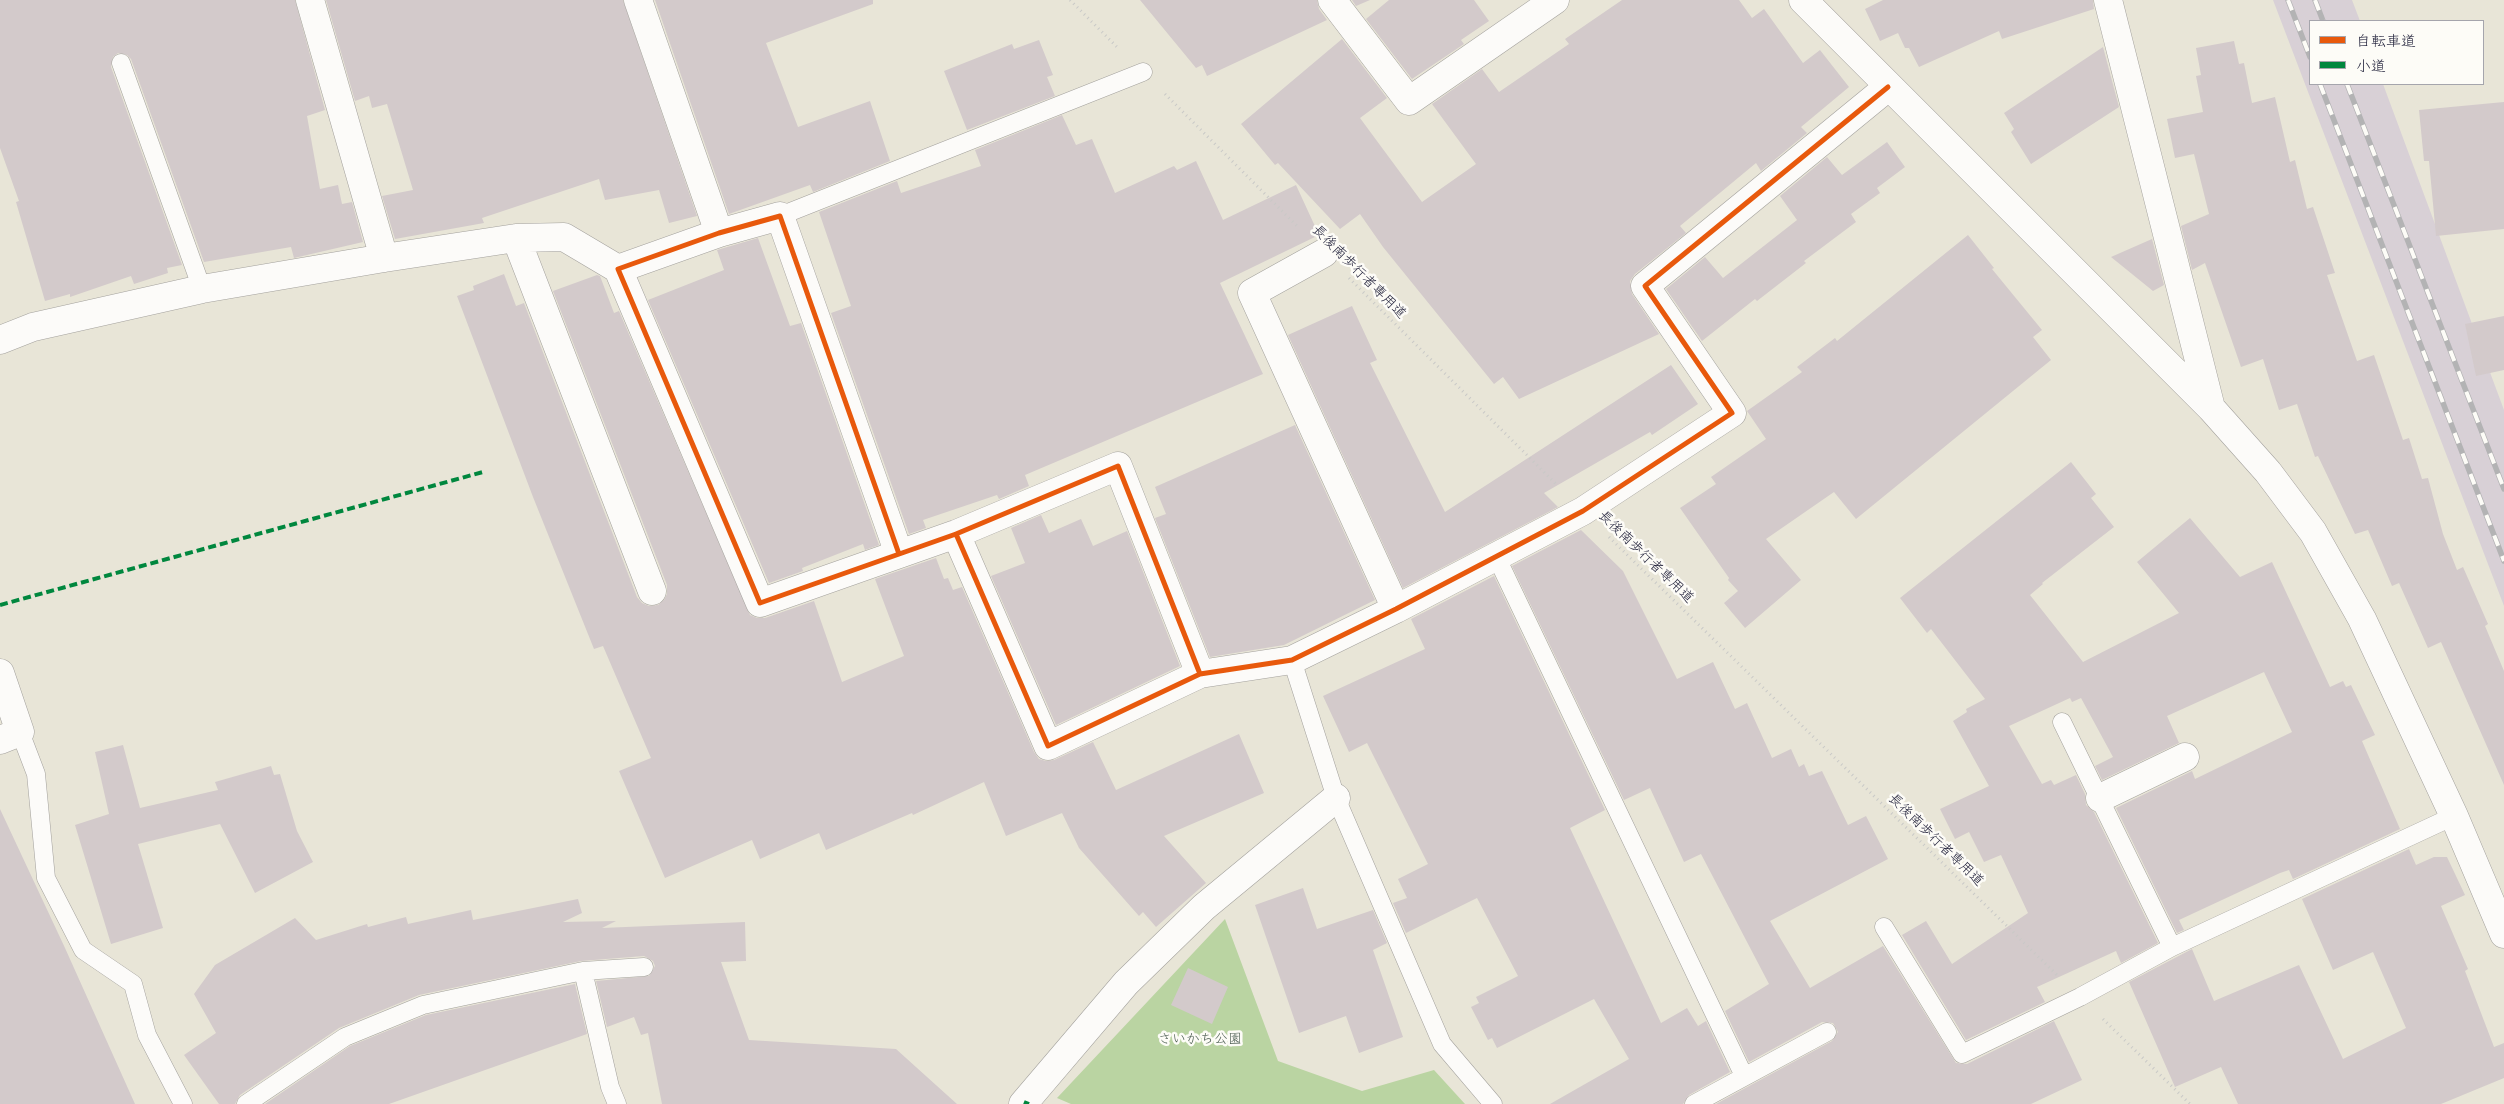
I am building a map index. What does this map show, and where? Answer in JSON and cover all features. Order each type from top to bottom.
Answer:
[{"type":"street","points":[[310,0],[384,258]]},
{"type":"street","points":[[638,0],[719,233]]},
{"type":"street","points":[[1332,0],[1409,101],[1554,0]]},
{"type":"street","points":[[1803,0],[2211,408],[2268,472],[2313,532],[2362,618],[2454,816],[2504,934]]},
{"type":"street","points":[[2108,0],[2211,408]]},
{"type":"street","points":[[956,534],[1048,746],[1200,674],[1292,660],[1497,558],[1583,511],[1732,413],[1645,286],[1888,87]]},
{"type":"street","points":[[618,268],[719,233],[780,216],[899,554]]},
{"type":"street","points":[[0,340],[33,327],[202,289],[516,238],[564,237],[618,268],[760,602],[956,534],[1118,466],[1200,674]]},
{"type":"street","points":[[516,238],[652,591]]},
{"type":"street","points":[[1324,253],[1252,293],[1396,609]]},
{"type":"street","points":[[0,673],[10,736]]},
{"type":"street","points":[[2100,798],[2185,757]]},
{"type":"street","points":[[1023,1104],[1126,983],[1204,907],[1336,798]]},
{"type":"lane","points":[[121,64],[202,289]]},
{"type":"lane","points":[[780,216],[1143,72]]},
{"type":"lane","points":[[1497,558],[1744,1076]]},
{"type":"lane","points":[[1292,660],[1336,798],[1442,1044],[1493,1104]]},
{"type":"lane","points":[[2062,722],[2172,947]]},
{"type":"lane","points":[[10,736],[36,774],[46,878],[83,950],[133,984],[147,1035],[183,1104]]},
{"type":"lane","points":[[1884,926],[1962,1054],[2080,998],[2172,947],[2454,816]]},
{"type":"lane","points":[[246,1104],[345,1038],[423,1005],[583,971],[644,967]]},
{"type":"lane","points":[[583,971],[610,1087],[616,1104]]},
{"type":"lane","points":[[1694,1104],[1827,1032]]},
{"type":"shaded area","points":[[2273,0],[2352,0],[2360,20],[2309,20],[2309,85],[2383,85],[2504,410],[2504,606]]},
{"type":"green space","name":"さいかち公園","points":[[1225,919],[1278,1061],[1362,1091],[1434,1070],[1465,1104],[1071,1104],[1057,1098]]},
{"type":"building","points":[[0,0],[295,0],[325,110],[307,116],[320,189],[338,185],[342,204],[352,202],[363,242],[294,258],[291,247],[204,262],[131,59],[127,55],[118,53],[113,57],[111,67],[182,265],[167,268],[168,273],[134,284],[131,276],[70,297],[70,294],[45,301],[16,202],[19,201],[0,148]]},
{"type":"building","points":[[326,0],[623,0],[697,216],[669,223],[659,190],[605,200],[599,179],[482,218],[484,223],[395,239],[382,196],[413,190],[387,104],[372,108],[369,96],[355,101]]},
{"type":"building","points":[[655,0],[873,0],[873,4],[766,43],[798,127],[870,101],[890,161],[813,192],[810,185],[729,214]]},
{"type":"building","points":[[1140,0],[1317,0],[1319,9],[1327,20],[1207,76],[1202,65],[1196,68]]},
{"type":"building","points":[[1352,0],[1370,0],[1356,6]]},
{"type":"building","points":[[1389,0],[1474,0],[1489,21],[1461,40],[1464,44],[1412,79],[1366,19]]},
{"type":"building","points":[[1622,0],[1739,0],[1752,18],[1764,9],[1803,63],[1820,50],[1849,87],[1801,127],[1807,133],[1761,171],[1756,163],[1680,226],[1686,233],[1635,274],[1630,281],[1632,294],[1659,334],[1519,399],[1503,377],[1494,384],[1383,247],[1360,214],[1340,229],[1278,163],[1275,165],[1241,124],[1342,39],[1387,98],[1360,118],[1422,202],[1476,164],[1432,104],[1482,69],[1499,92],[1569,44],[1565,39]]},
{"type":"building","points":[[1883,0],[2093,0],[2094,9],[2002,39],[1999,31],[1919,67],[1909,48],[1905,48],[1898,33],[1880,41],[1865,9]]},
{"type":"building","points":[[1039,40],[1053,75],[1047,77],[1055,96],[967,130],[944,71],[1012,44],[1014,49]]},
{"type":"building","points":[[2234,41],[2239,64],[2244,63],[2252,103],[2275,97],[2290,162],[2295,160],[2307,209],[2313,207],[2335,273],[2327,275],[2357,361],[2374,355],[2403,440],[2409,438],[2422,479],[2428,478],[2443,534],[2457,570],[2463,567],[2488,624],[2485,626],[2504,671],[2504,785],[2441,642],[2428,648],[2399,583],[2392,586],[2368,530],[2355,534],[2318,456],[2315,457],[2297,404],[2279,410],[2263,359],[2241,367],[2205,263],[2192,270],[2181,226],[2209,214],[2194,154],[2175,158],[2167,119],[2203,112],[2196,76],[2201,75],[2196,48]]},
{"type":"building","points":[[2103,47],[2119,107],[2031,164],[2011,132],[2014,129],[2004,113]]},
{"type":"building","points":[[2504,102],[2504,229],[2436,236],[2429,161],[2424,161],[2419,110]]},
{"type":"building","points":[[1062,115],[1076,145],[1092,139],[1115,193],[1174,166],[1177,170],[1196,161],[1223,220],[1296,185],[1319,235],[1220,283],[1263,374],[1025,475],[1029,486],[999,499],[997,495],[923,520],[926,528],[909,534],[831,313],[851,306],[819,212],[897,181],[901,193],[981,166],[975,150]]},
{"type":"building","points":[[1887,142],[1905,167],[1877,188],[1880,193],[1851,214],[1856,222],[1804,261],[1806,263],[1757,301],[1755,299],[1702,341],[1666,289],[1705,257],[1723,278],[1797,220],[1780,196],[1827,157],[1842,175]]},
{"type":"building","points":[[1968,235],[1994,268],[1992,269],[2042,330],[2033,337],[2051,360],[1856,519],[1834,492],[1766,539],[1801,580],[1745,628],[1724,603],[1738,591],[1728,580],[1729,578],[1680,508],[1716,484],[1711,477],[1766,439],[1747,411],[1802,372],[1797,367],[1835,338],[1837,341]]},
{"type":"building","points":[[758,238],[790,326],[801,323],[879,545],[865,550],[863,544],[802,568],[803,571],[769,583],[648,300],[724,270],[717,250]]},
{"type":"building","points":[[2152,239],[2164,285],[2153,291],[2111,257]]},
{"type":"building","points":[[504,274],[516,306],[524,303],[637,597],[642,603],[649,606],[658,605],[667,594],[667,585],[553,291],[597,275],[600,276],[614,313],[619,311],[750,615],[757,618],[765,618],[814,601],[842,682],[904,656],[875,579],[936,558],[944,579],[948,578],[953,590],[962,587],[1034,752],[1039,759],[1046,761],[1054,760],[1093,742],[1116,790],[1239,734],[1264,793],[1164,836],[1206,883],[1156,927],[1143,912],[1139,916],[1079,848],[1062,813],[1006,836],[984,782],[913,815],[912,813],[826,850],[819,833],[760,859],[752,840],[665,878],[619,771],[651,758],[603,646],[594,649],[533,497],[457,296],[474,290],[473,286]]},
{"type":"building","points":[[1352,306],[1377,360],[1370,363],[1445,512],[1671,365],[1698,404],[1652,435],[1650,432],[1544,493],[1558,507],[1403,588],[1288,335]]},
{"type":"building","points":[[2504,316],[2504,370],[2476,376],[2465,324]]},
{"type":"building","points":[[1295,425],[1375,600],[1284,645],[1210,657],[1155,518],[1166,514],[1155,487]]},
{"type":"building","points":[[2071,462],[2096,494],[2091,498],[2114,527],[2042,583],[2030,595],[2083,662],[2179,613],[2137,562],[2190,518],[2240,577],[2272,562],[2330,687],[2343,681],[2346,687],[2351,685],[2375,735],[2362,741],[2400,829],[2293,879],[2289,870],[2280,873],[2179,920],[2184,930],[2177,933],[2116,808],[2192,771],[2195,779],[2292,732],[2264,672],[2167,716],[2179,743],[2102,780],[2095,766],[2113,757],[2081,698],[2072,702],[2070,698],[2009,726],[2042,784],[2051,780],[2054,785],[2076,775],[2085,794],[2086,805],[2094,812],[2158,943],[2121,963],[2116,951],[2037,987],[2045,1002],[1966,1040],[1902,935],[1926,921],[1952,964],[2028,913],[2001,855],[1984,862],[1969,832],[1955,839],[1940,809],[1989,786],[1953,721],[1967,712],[1966,709],[1985,699],[1931,629],[1927,633],[1900,598]]},
{"type":"building","points":[[1041,515],[1049,533],[1081,519],[1093,546],[1127,531],[1180,666],[1056,725],[991,576],[1025,563],[1011,528]]},
{"type":"building","points":[[1581,530],[1623,571],[1677,679],[1713,662],[1735,709],[1747,703],[1772,758],[1791,749],[1799,767],[1804,764],[1809,776],[1822,771],[1848,825],[1866,816],[1888,859],[1770,921],[1810,988],[1883,946],[1956,1063],[1967,1064],[2054,1021],[2082,1080],[2031,1104],[1716,1104],[1832,1041],[1838,1032],[1833,1023],[1822,1022],[1749,1062],[1725,1011],[1769,984],[1701,854],[1684,862],[1650,788],[1624,800],[1512,566]]},
{"type":"building","points":[[1494,576],[1605,810],[1570,828],[1661,1023],[1687,1008],[1698,1026],[1706,1021],[1730,1072],[1689,1095],[1683,1104],[1550,1104],[1629,1059],[1594,999],[1497,1048],[1492,1038],[1488,1040],[1471,1007],[1479,1003],[1476,997],[1518,976],[1477,898],[1406,933],[1393,903],[1407,898],[1398,879],[1428,864],[1367,743],[1349,752],[1323,696],[1425,649],[1411,619]]},
{"type":"building","points":[[123,745],[140,808],[218,790],[215,782],[271,766],[274,775],[280,774],[297,831],[313,862],[255,893],[220,824],[138,844],[163,928],[111,944],[75,825],[109,814],[95,752]]},
{"type":"building","points":[[0,809],[65,948],[135,1104],[0,1104]]},
{"type":"building","points":[[2409,849],[2416,865],[2434,857],[2447,857],[2465,895],[2441,906],[2468,969],[2465,971],[2494,1047],[2504,1043],[2504,1078],[2441,1104],[2238,1104],[2221,1067],[2175,1087],[2129,982],[2192,949],[2214,1001],[2299,965],[2343,1059],[2406,1028],[2373,952],[2333,970],[2302,899]]},
{"type":"building","points":[[1303,888],[1317,929],[1373,910],[1387,943],[1373,950],[1403,1037],[1359,1053],[1346,1016],[1299,1033],[1255,905]]},
{"type":"building","points":[[578,899],[582,913],[563,922],[616,921],[602,928],[745,922],[746,961],[721,962],[749,1040],[896,1049],[957,1104],[662,1104],[648,1033],[641,1035],[634,1017],[607,1027],[596,981],[649,976],[655,966],[653,961],[644,956],[581,961],[419,995],[339,1028],[240,1095],[235,1104],[219,1104],[184,1055],[216,1033],[194,994],[215,965],[295,918],[316,940],[367,924],[368,927],[406,917],[408,924],[471,910],[473,920]]},
{"type":"building","points":[[1188,968],[1228,987],[1212,1024],[1171,1005]]},
{"type":"building","points":[[575,984],[587,1034],[389,1104],[265,1104],[350,1046],[426,1015]]},
{"type":"railway","points":[[2288,0],[2309,54]]},
{"type":"railway","points":[[2315,0],[2323,20]]},
{"type":"railway","points":[[2320,85],[2504,561]]},
{"type":"railway","points":[[2347,85],[2504,489]]},
{"type":"marked path","points":[[0,605],[483,472]]},
{"type":"marked path","points":[[1024,1102],[1029,1104]]},
{"type":"cycle path","name":"長後南歩行者専用道","points":[[956,534],[1048,746],[1200,674],[1292,660],[1396,609],[1583,511],[1732,413],[1645,286],[1888,87]]},
{"type":"cycle path","points":[[899,554],[780,216],[719,233],[618,269],[760,603],[956,534],[1118,466],[1200,674]]}]
